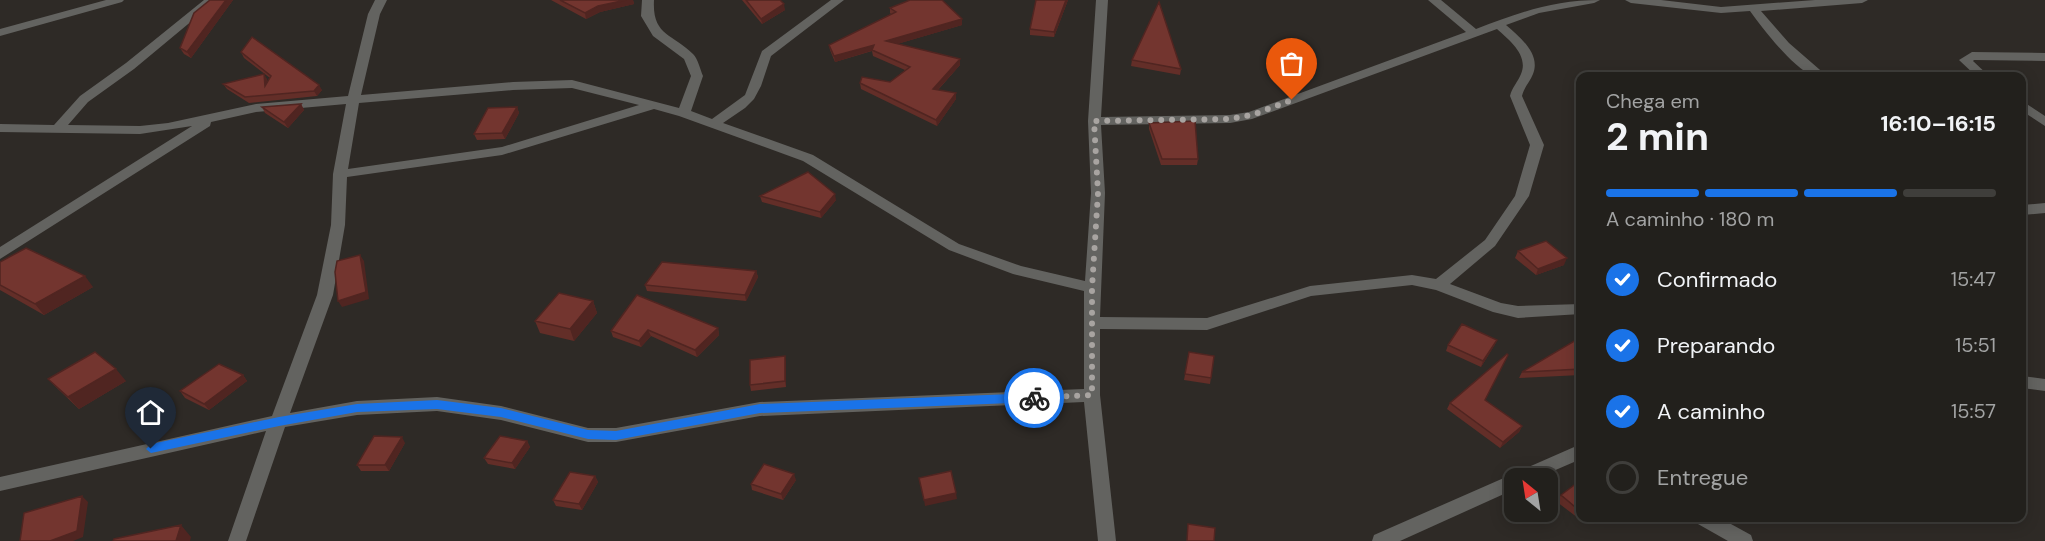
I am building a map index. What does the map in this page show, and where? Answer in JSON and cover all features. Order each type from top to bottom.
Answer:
[{"type":"street","points":[[0,33],[118,0]]},
{"type":"street","points":[[59,127],[84,99],[130,66],[211,0]]},
{"type":"street","points":[[237,541],[297,367],[325,295],[338,225],[340,174],[353,102],[374,14],[381,0]]},
{"type":"street","points":[[648,0],[647,16],[660,36],[689,57],[697,76],[684,113]]},
{"type":"street","points":[[713,124],[748,99],[755,89],[760,66],[766,54],[838,0]]},
{"type":"street","points":[[1102,0],[1094,121],[1098,193],[1092,288],[1092,395],[1107,541]]},
{"type":"street","points":[[1434,0],[1473,32]]},
{"type":"street","points":[[1094,121],[1230,119],[1252,115],[1537,10],[1594,0]]},
{"type":"street","points":[[1631,0],[1721,10],[1862,0]]},
{"type":"street","points":[[1754,9],[1772,35],[1815,72]]},
{"type":"street","points":[[1439,285],[1490,243],[1522,196],[1537,145],[1516,96],[1517,87],[1526,76],[1530,64],[1516,40],[1498,24]]},
{"type":"street","points":[[1978,72],[1965,60],[1972,56],[2045,57]]},
{"type":"street","points":[[0,128],[59,127],[140,130],[213,118],[256,108],[353,102],[513,86],[572,84],[611,92],[650,106],[684,113],[808,158],[954,248],[1018,270],[1092,288]]},
{"type":"street","points":[[340,174],[502,151],[650,106]]},
{"type":"street","points":[[2026,108],[2045,122]]},
{"type":"street","points":[[0,254],[213,118]]},
{"type":"street","points":[[2026,209],[2045,207]]},
{"type":"street","points":[[1092,322],[1207,324],[1310,291],[1412,280],[1439,285],[1498,308],[1518,312],[1576,309]]},
{"type":"street","points":[[2026,383],[2045,385]]},
{"type":"street","points":[[0,484],[279,421],[357,408],[437,404],[501,413],[588,435],[616,435],[760,408],[1092,395]]},
{"type":"street","points":[[1543,468],[1576,453]]},
{"type":"street","points":[[1381,541],[1504,486]]},
{"type":"street","points":[[1712,522],[1744,541]]},
{"type":"building","points":[[210,0],[226,0],[187,52],[180,48],[194,13]]},
{"type":"building","points":[[560,0],[626,0],[598,6],[585,13]]},
{"type":"building","points":[[746,0],[780,0],[784,4],[761,19]]},
{"type":"building","points":[[910,0],[942,0],[962,19],[886,41],[960,59],[933,89],[956,93],[936,120],[860,83],[862,77],[890,82],[910,67],[872,50],[874,45],[834,56],[829,45],[896,12],[890,8]]},
{"type":"building","points":[[1036,0],[1066,0],[1054,32],[1030,29]]},
{"type":"building","points":[[1159,2],[1181,69],[1132,60]]},
{"type":"building","points":[[252,37],[319,85],[314,91],[245,97],[223,84],[264,74],[265,86],[271,76],[241,52]]},
{"type":"building","points":[[301,104],[284,122],[262,107]]},
{"type":"building","points":[[517,107],[502,133],[474,134],[488,108]]},
{"type":"building","points":[[1195,121],[1198,159],[1162,159],[1149,123]]},
{"type":"building","points":[[808,172],[835,194],[820,212],[760,196]]},
{"type":"building","points":[[1546,241],[1567,258],[1538,269],[1518,251]]},
{"type":"building","points":[[26,248],[85,276],[35,304],[0,285],[0,262]]},
{"type":"building","points":[[360,255],[366,292],[338,301],[335,272],[337,261]]},
{"type":"building","points":[[662,262],[756,271],[745,295],[645,285]]},
{"type":"building","points":[[559,293],[593,301],[570,329],[535,321]]},
{"type":"building","points":[[637,295],[718,328],[695,350],[648,330],[639,341],[611,331]]},
{"type":"building","points":[[1462,324],[1497,340],[1483,361],[1448,345]]},
{"type":"building","points":[[1576,340],[1576,369],[1522,372]]},
{"type":"building","points":[[95,352],[116,369],[68,397],[48,379]]},
{"type":"building","points":[[1189,352],[1214,356],[1211,378],[1185,374]]},
{"type":"building","points":[[1507,354],[1485,400],[1522,426],[1503,442],[1450,403]]},
{"type":"building","points":[[785,356],[785,381],[750,385],[750,360]]},
{"type":"building","points":[[219,364],[243,375],[204,404],[180,391]]},
{"type":"building","points":[[374,436],[402,437],[385,465],[357,465]]},
{"type":"building","points":[[500,436],[527,441],[512,463],[484,458]]},
{"type":"building","points":[[764,464],[794,474],[781,494],[751,484]]},
{"type":"building","points":[[951,471],[956,493],[924,500],[919,478]]},
{"type":"building","points":[[570,472],[595,476],[579,504],[553,500]]},
{"type":"building","points":[[1576,484],[1576,508],[1561,495]]},
{"type":"building","points":[[82,496],[77,531],[50,541],[20,541],[24,513]]},
{"type":"building","points":[[1188,524],[1215,528],[1214,541],[1187,541]]},
{"type":"building","points":[[181,525],[176,541],[113,541],[114,539]]},
{"type":"way so far","points":[[1034,398],[1092,395],[1092,288],[1098,193],[1094,121],[1230,119],[1252,115],[1292,100]]},
{"type":"route","points":[[151,449],[279,421],[357,408],[437,404],[501,413],[588,435],[616,435],[650,431],[760,408],[1034,398]]}]
